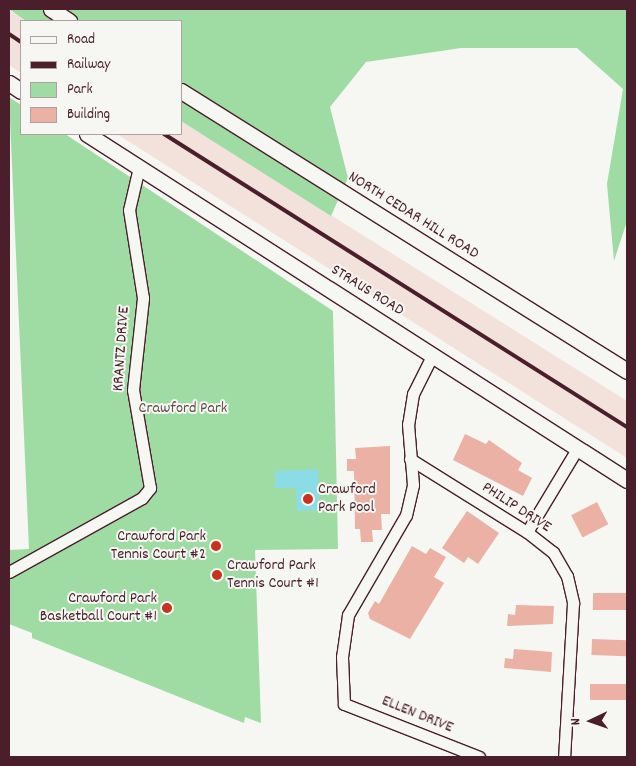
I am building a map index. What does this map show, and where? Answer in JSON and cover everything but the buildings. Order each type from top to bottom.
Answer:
[{"type":"street","points":[[51,9],[68,20]]},
{"type":"street","points":[[9,83],[20,90]]},
{"type":"street","name":"NORTH CEDAR HILL ROAD","points":[[182,91],[627,371]]},
{"type":"street","name":"STRAUS ROAD","points":[[89,135],[627,480]]},
{"type":"street","name":"KRANTZ DRIVE","points":[[9,572],[142,498],[150,488],[133,390],[142,298],[129,210],[139,167]]},
{"type":"street","points":[[410,459],[413,394],[433,354]]},
{"type":"street","points":[[527,532],[577,449]]},
{"type":"street","name":"PHILIP DRIVE","points":[[410,459],[527,532],[553,552],[566,576],[573,603],[564,757]]},
{"type":"street","name":"ELLEN DRIVE","points":[[410,459],[413,484],[406,515],[348,614],[342,657],[344,704],[479,757]]},
{"type":"shaded area","points":[[9,10],[24,20],[20,20],[20,72],[9,65]]},
{"type":"shaded area","points":[[182,122],[627,401],[627,458],[119,135],[182,135]]},
{"type":"green space","points":[[9,9],[627,9],[627,221],[614,261],[607,184],[623,89],[577,48],[461,48],[366,62],[330,107],[348,178],[331,216],[182,122],[182,20],[25,20]]},
{"type":"green space","name":"Crawford Park","points":[[9,97],[20,104],[20,135],[67,135],[333,311],[338,549],[255,550],[261,723],[245,717],[244,723],[32,638],[32,633],[9,624],[9,550],[29,549]]},
{"type":"water","name":"Crawford Park Pool","points":[[318,469],[319,510],[297,511],[296,488],[275,488],[275,471]]},
{"type":"railway","points":[[9,34],[20,41]]},
{"type":"railway","points":[[166,135],[627,427]]},
{"type":"place","name":"Crawford Park Pool","points":[[308,499]]},
{"type":"place","name":"Crawford Park Tennis Court #2","points":[[216,546]]},
{"type":"place","name":"Crawford Park Tennis Court #1","points":[[217,575]]},
{"type":"place","name":"Crawford Park Basketball Court #1","points":[[167,608]]}]
